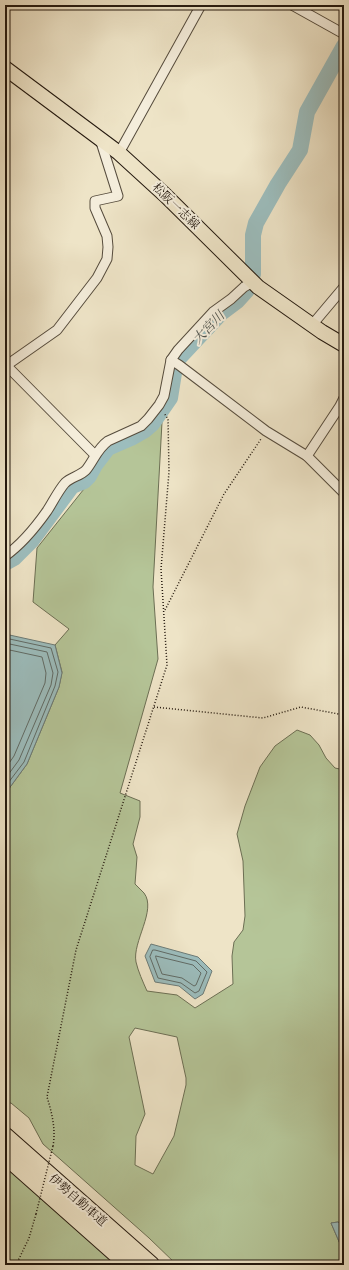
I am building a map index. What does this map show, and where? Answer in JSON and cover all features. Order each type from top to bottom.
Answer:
[{"type":"highway","name":"伊勢自動車道","points":[[5,1136],[151,1265]]},
{"type":"highway","name":"伊勢自動車道","points":[[5,1155],[129,1265]]},
{"type":"main road","name":"松阪一志線","points":[[5,68],[119,153],[165,195],[250,282],[312,325],[344,345]]},
{"type":"street","points":[[119,153],[201,5]]},
{"type":"street","points":[[292,5],[344,34]]},
{"type":"street","points":[[95,455],[6,364],[57,330],[97,278],[107,259],[107,236],[95,208],[95,202],[118,196],[99,138]]},
{"type":"street","points":[[5,556],[26,537],[66,483],[87,469],[103,444],[141,426],[161,408],[178,350],[213,312],[231,299],[250,282]]},
{"type":"street","points":[[312,325],[344,287]]},
{"type":"street","points":[[174,362],[266,431],[307,456],[344,493]]},
{"type":"street","points":[[307,456],[344,398]]},
{"type":"path","points":[[16,1265],[29,1238],[53,1146],[54,1138],[52,1114],[47,1097],[76,950],[167,665],[161,569],[169,472],[168,419],[161,408]]},
{"type":"path","points":[[164,612],[224,494],[266,431]]},
{"type":"path","points":[[154,707],[263,718],[301,707],[344,715]]},
{"type":"green space","points":[[162,422],[153,587],[158,659],[120,793],[140,801],[140,817],[133,844],[137,857],[135,884],[144,893],[148,908],[137,945],[136,962],[147,991],[177,995],[195,1008],[233,984],[232,956],[234,942],[243,930],[245,916],[243,861],[237,834],[245,806],[260,767],[275,746],[297,730],[310,735],[335,768],[344,770],[344,1226],[338,1222],[331,1223],[344,1253],[344,1259],[338,1265],[177,1265],[149,1238],[43,1144],[29,1118],[11,1103],[5,1103],[5,794],[27,764],[59,687],[62,672],[55,645],[69,629],[33,602],[37,548],[115,450]],"holes":[[[135,1028],[177,1037],[186,1078],[186,1085],[174,1136],[153,1174],[135,1165],[136,1136],[145,1114],[129,1037]]]},
{"type":"green space","points":[[5,1165],[119,1265],[5,1265]]},
{"type":"water","points":[[5,634],[55,645],[62,673],[59,687],[27,764],[5,794]]},
{"type":"water","points":[[151,944],[198,957],[212,971],[203,994],[195,999],[179,986],[155,982],[145,956]]},
{"type":"water","points":[[338,1222],[344,1226],[344,1253],[331,1223]]},
{"type":"waterway","name":"大宮川","points":[[5,563],[14,558],[32,540],[72,486],[84,481],[89,476],[95,465],[108,448],[131,438],[152,424],[170,398],[178,359],[221,313],[237,301],[247,290],[253,274],[253,235],[256,223],[278,184],[300,150],[307,112],[344,46]]}]
